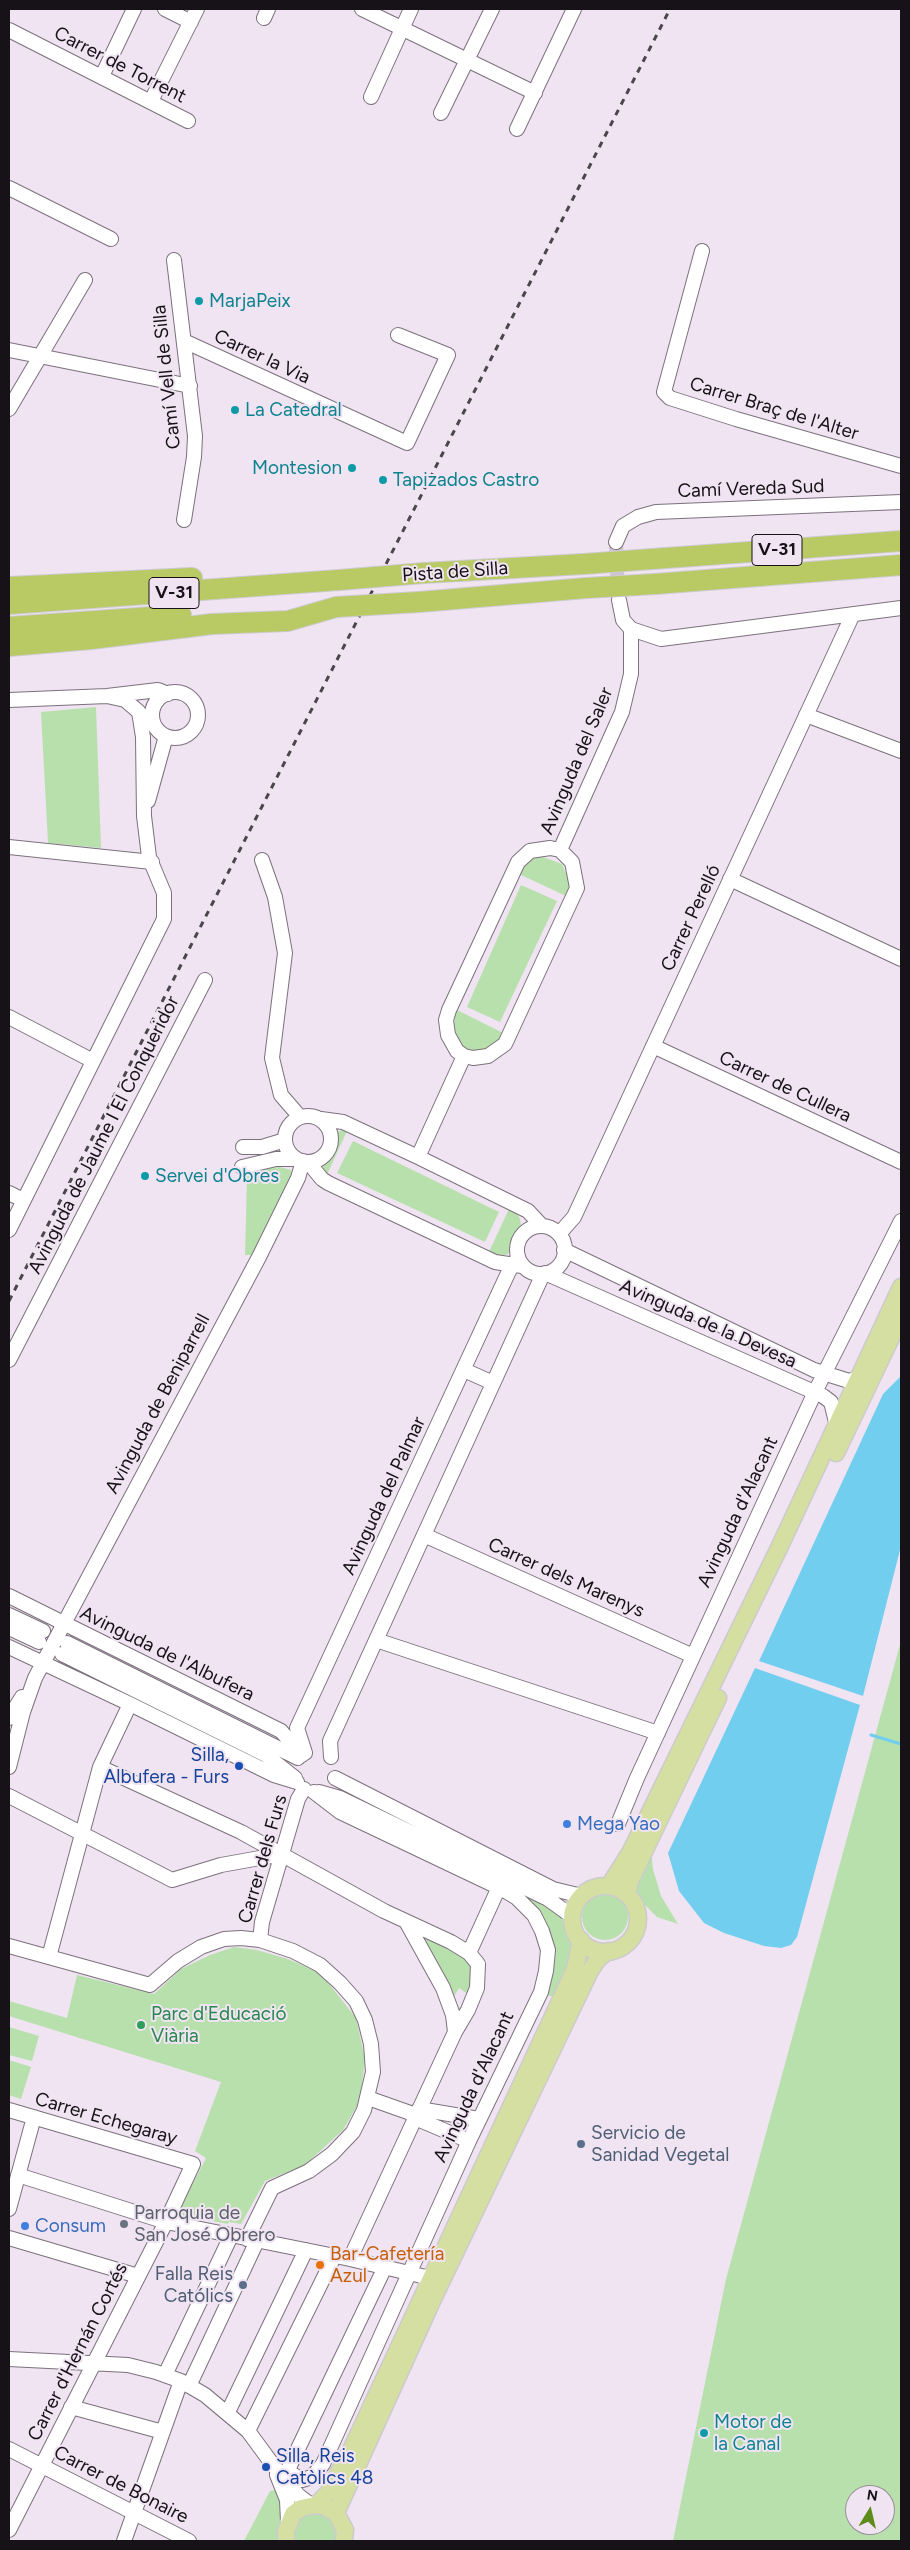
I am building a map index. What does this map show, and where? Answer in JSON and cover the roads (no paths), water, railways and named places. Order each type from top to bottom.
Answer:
[{"type":"highway","name":"Pista de Silla","points":[[9,604],[901,541]]},
{"type":"highway","name":"Pista de Silla","points":[[9,627],[419,602],[901,565]]},
{"type":"highway","points":[[9,587],[289,574],[339,580]]},
{"type":"highway","points":[[9,646],[91,639],[212,624],[288,621],[336,607]]},
{"type":"main road","points":[[609,1886],[630,1851],[779,1548],[901,1288]]},
{"type":"main road","points":[[628,1895],[629,1883],[901,1317]]},
{"type":"main road","points":[[609,1886],[619,1889],[628,1895],[636,1907],[637,1926],[627,1943],[618,1949],[608,1951],[593,1949],[580,1940],[573,1925],[573,1917],[577,1902],[582,1896],[594,1888],[609,1886]]},
{"type":"main road","points":[[286,2541],[288,2522],[293,2514],[313,2505],[328,2493],[352,2448],[571,1977],[580,1940]]},
{"type":"main road","points":[[336,2513],[428,2310],[590,1971],[598,1959],[608,1951]]},
{"type":"main road","points":[[313,2505],[330,2508],[336,2513],[345,2530],[344,2541]]},
{"type":"street","points":[[102,76],[134,9]]},
{"type":"street","points":[[164,9],[190,22]]},
{"type":"street","points":[[151,101],[197,9]]},
{"type":"street","points":[[362,9],[535,92]]},
{"type":"street","points":[[371,97],[411,9]]},
{"type":"street","points":[[441,113],[492,9]]},
{"type":"street","points":[[517,129],[574,9]]},
{"type":"street","name":"Carrer de Torrent","points":[[9,30],[188,121]]},
{"type":"street","points":[[9,188],[111,239]]},
{"type":"street","name":"Carrer Braç de l'Alter","points":[[702,251],[664,392],[670,398],[726,416],[901,466]]},
{"type":"street","name":"Camí Vell de Silla","points":[[174,260],[190,386],[195,446],[184,520]]},
{"type":"street","points":[[9,409],[85,280]]},
{"type":"street","name":"Carrer la Via","points":[[184,341],[407,443],[448,355],[398,335]]},
{"type":"street","points":[[9,350],[190,386]]},
{"type":"street","name":"Camí Vereda Sud","points":[[616,542],[623,526],[638,517],[656,512],[901,502]]},
{"type":"street","points":[[619,600],[623,620],[632,629],[661,639],[901,608]]},
{"type":"street","name":"Carrer Perelló","points":[[559,1234],[574,1217],[853,614]]},
{"type":"street","name":"Avinguda del Saler","points":[[560,850],[622,712],[630,674],[632,629]]},
{"type":"street","points":[[9,700],[107,696],[158,690],[168,694],[183,694],[195,704],[198,718],[192,731],[186,735],[173,738],[166,736],[155,726],[152,713],[154,706],[168,694]]},
{"type":"street","points":[[9,1230],[164,920],[164,893],[152,862],[144,816],[143,737],[139,712],[125,700],[107,696]]},
{"type":"street","points":[[806,715],[901,751]]},
{"type":"street","points":[[143,737],[155,726]]},
{"type":"street","points":[[144,816],[166,736]]},
{"type":"street","points":[[9,846],[152,862]]},
{"type":"street","name":"Avinguda del Saler","points":[[550,848],[560,850],[572,862],[577,888],[511,1032],[500,1050],[488,1056],[473,1058],[464,1056],[457,1051],[446,1030],[446,1020],[518,862],[524,855],[537,849],[550,848]]},
{"type":"street","points":[[262,860],[275,897],[285,953],[272,1058],[281,1095],[300,1117]]},
{"type":"street","points":[[730,879],[901,959]]},
{"type":"street","name":"Avinguda de Jaume I El Conqueridor","points":[[9,1360],[205,980]]},
{"type":"street","points":[[9,1017],[93,1061]]},
{"type":"street","name":"Carrer de Cullera","points":[[653,1046],[901,1162]]},
{"type":"street","points":[[418,1157],[464,1056]]},
{"type":"street","points":[[331,1757],[320,1750],[302,1755],[294,1771],[306,1787],[328,1788],[335,1778],[336,1766],[331,1757],[330,1741],[544,1274],[558,1266],[564,1250],[559,1234],[542,1226],[528,1211],[344,1122],[321,1120],[308,1116],[300,1117],[288,1127],[285,1140],[287,1148],[322,1179],[495,1262],[518,1263],[529,1271],[544,1274]]},
{"type":"street","points":[[242,1167],[276,1159],[303,1161],[323,1156],[330,1145],[331,1134],[321,1120]]},
{"type":"street","points":[[243,1147],[262,1147],[285,1140]]},
{"type":"street","name":"Avinguda de Beniparrell","points":[[35,1678],[238,1292],[259,1258],[298,1178],[303,1161]]},
{"type":"street","points":[[9,1193],[23,1200]]},
{"type":"street","name":"Avinguda d'Alacant","points":[[618,1824],[815,1392],[901,1221]]},
{"type":"street","points":[[518,1263],[517,1248],[520,1238],[533,1227],[542,1226]]},
{"type":"street","name":"Avinguda de la Devesa","points":[[564,1250],[825,1374],[849,1381],[859,1378]]},
{"type":"street","name":"Avinguda del Palmar","points":[[302,1755],[297,1728],[464,1370],[518,1263]]},
{"type":"street","name":"Avinguda de la Devesa","points":[[544,1274],[815,1392],[832,1402],[837,1426]]},
{"type":"street","points":[[464,1370],[493,1384]]},
{"type":"street","name":"Carrer dels Marenys","points":[[424,1535],[693,1656]]},
{"type":"street","name":"Avinguda de l'Albufera","points":[[9,1596],[281,1731],[302,1755]]},
{"type":"street","points":[[9,1614],[41,1637],[9,1628]]},
{"type":"street","points":[[376,1640],[658,1733]]},
{"type":"street","name":"Avinguda de l'Albufera","points":[[9,1647],[274,1775],[340,1798],[548,1899],[573,1917]]},
{"type":"street","name":"Avinguda de l'Albufera","points":[[302,1755],[65,1649],[266,1755],[306,1787]]},
{"type":"street","points":[[9,1718],[35,1678]]},
{"type":"street","points":[[9,1766],[23,1712],[35,1678]]},
{"type":"street","points":[[49,1957],[80,1833],[100,1767],[130,1704]]},
{"type":"street","points":[[100,1767],[282,1854],[406,1923],[469,1952],[478,1964],[478,1988],[455,2032],[350,2259]]},
{"type":"street","points":[[335,1778],[553,1889],[582,1896]]},
{"type":"street","name":"Avinguda d'Alacant","points":[[287,2475],[302,2480],[312,2477],[323,2464],[479,2119],[541,1992],[548,1950],[534,1915],[517,1898],[499,1887],[340,1812],[306,1787]]},
{"type":"street","name":"Carrer dels Furs","points":[[260,1940],[262,1922],[298,1799],[306,1787]]},
{"type":"street","points":[[9,1796],[172,1880],[221,1865],[282,1854]]},
{"type":"street","points":[[469,1952],[499,1887]]},
{"type":"street","points":[[406,1923],[443,1988],[453,2015],[455,2032]]},
{"type":"street","points":[[9,1946],[150,1985],[178,1961],[201,1947],[224,1939],[260,1940],[293,1951],[320,1965],[340,1983],[356,2001],[365,2020],[371,2044],[373,2072],[368,2098],[353,2132],[332,2154],[309,2171],[272,2188],[252,2240],[163,2432],[124,2541]]},
{"type":"street","points":[[368,2098],[417,2114],[469,2141]]},
{"type":"street","name":"Carrer Echegaray","points":[[9,2110],[193,2164]]},
{"type":"street","points":[[417,2114],[479,2119]]},
{"type":"street","points":[[9,2209],[34,2118]]},
{"type":"street","name":"Carrer d'Hernán Cortés","points":[[9,2530],[166,2222],[193,2164]]},
{"type":"street","points":[[18,2176],[166,2222],[350,2259],[430,2278]]},
{"type":"street","points":[[165,2375],[231,2236]]},
{"type":"street","points":[[9,2238],[138,2276]]},
{"type":"street","points":[[228,2412],[306,2250]]},
{"type":"street","points":[[248,2431],[334,2257]]},
{"type":"street","points":[[287,2475],[385,2267]]},
{"type":"street","points":[[9,2359],[128,2365],[165,2375],[185,2383],[228,2412],[248,2431],[273,2465],[287,2500],[288,2522]]},
{"type":"street","points":[[71,2408],[163,2432]]},
{"type":"street","name":"Carrer de Bonaire","points":[[9,2449],[42,2464],[189,2541]]},
{"type":"street","points":[[273,2465],[287,2475],[298,2495],[313,2505]]},
{"type":"water","points":[[901,1376],[901,1546],[863,1696],[759,1661],[883,1394]]},
{"type":"water","points":[[755,1668],[860,1705],[797,1937],[791,1945],[781,1948],[764,1946],[724,1933],[704,1923],[679,1891],[668,1853]]},
{"type":"waterway","points":[[871,1735],[901,1744]]},
{"type":"tunnel","points":[[616,542],[618,595]]},
{"type":"railway","points":[[9,1301],[670,9]]},
{"type":"place","name":"MarjaPeix","points":[[199,301]]},
{"type":"place","name":"La Catedral","points":[[235,410]]},
{"type":"place","name":"Montesion","points":[[352,468]]},
{"type":"place","name":"Tapizados Castro","points":[[383,480]]},
{"type":"place","name":"Servei d'Obres","points":[[145,1176]]},
{"type":"place","name":"Silla, Albufera - Furs","points":[[239,1766]]},
{"type":"place","name":"Mega Yao","points":[[567,1824]]},
{"type":"place","name":"Parc d'Educació Viària","points":[[141,2025]]},
{"type":"place","name":"Servicio de Sanidad Vegetal","points":[[581,2144]]},
{"type":"place","name":"Parroquia de San José Obrero","points":[[124,2224]]},
{"type":"place","name":"Consum","points":[[25,2226]]},
{"type":"place","name":"Bar-Cafetería Azul","points":[[320,2265]]},
{"type":"place","name":"Falla Reis Católics","points":[[243,2285]]},
{"type":"place","name":"Motor de la Canal","points":[[704,2433]]},
{"type":"place","name":"Silla, Reis Catòlics 48","points":[[266,2467]]}]
